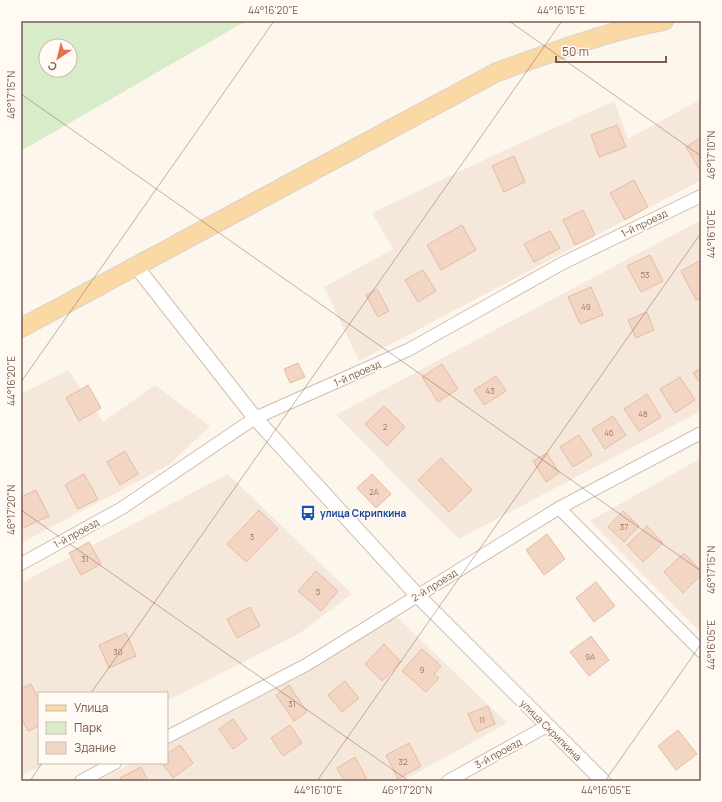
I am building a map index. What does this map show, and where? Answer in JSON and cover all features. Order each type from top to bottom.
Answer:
[{"type":"main road","points":[[21,328],[135,265],[496,72],[616,26],[664,21]]},
{"type":"street","name":"1-й проезд","points":[[21,564],[122,508],[255,418],[408,350],[563,263],[701,196]]},
{"type":"street","name":"улица Скрипкина","points":[[135,265],[255,418],[417,595],[603,781]]},
{"type":"street","name":"2-й проезд","points":[[168,735],[306,665],[559,508],[701,433]]},
{"type":"street","points":[[559,508],[701,650]]},
{"type":"street","name":"3-й проезд","points":[[448,781],[547,726]]},
{"type":"street","points":[[81,781],[113,764]]},
{"type":"shaded area","points":[[701,99],[701,180],[359,361],[324,287],[393,249],[372,213],[505,150],[614,101],[628,139]]},
{"type":"shaded area","points":[[701,220],[701,411],[459,539],[336,415]]},
{"type":"shaded area","points":[[68,370],[103,422],[155,385],[210,426],[169,465],[21,543],[21,394]]},
{"type":"shaded area","points":[[701,458],[701,633],[590,521]]},
{"type":"shaded area","points":[[228,474],[352,594],[300,633],[168,700],[168,692],[38,692],[38,764],[45,764],[21,776],[21,583]]},
{"type":"shaded area","points":[[397,617],[507,723],[402,781],[99,781],[130,764],[168,764],[168,743]]},
{"type":"green space","points":[[21,21],[246,21],[21,151]]},
{"type":"building","points":[[617,125],[626,147],[599,157],[591,135]]},
{"type":"building","points":[[701,137],[701,172],[686,147]]},
{"type":"building","points":[[514,156],[525,182],[504,192],[492,166]]},
{"type":"building","points":[[634,180],[648,207],[625,220],[610,193]]},
{"type":"building","points":[[583,210],[595,235],[575,245],[563,220]]},
{"type":"building","points":[[462,225],[476,250],[441,270],[427,245]]},
{"type":"building","points":[[550,231],[560,248],[534,262],[524,244]]},
{"type":"building","points":[[650,255],[663,281],[641,292],[627,266]]},
{"type":"building","points":[[701,260],[701,298],[696,300],[681,271]]},
{"type":"building","points":[[423,270],[436,291],[418,302],[405,280]]},
{"type":"building","points":[[591,287],[603,315],[580,324],[568,297]]},
{"type":"building","points":[[377,289],[389,311],[378,317],[366,295]]},
{"type":"building","points":[[647,312],[654,330],[636,338],[628,320]]},
{"type":"building","points":[[298,363],[305,377],[290,383],[284,369]]},
{"type":"building","points":[[442,364],[458,389],[438,402],[422,377]]},
{"type":"building","points":[[701,368],[701,384],[693,373]]},
{"type":"building","points":[[496,376],[506,391],[484,405],[474,390]]},
{"type":"building","points":[[680,377],[695,400],[675,413],[660,389]]},
{"type":"building","points":[[88,385],[101,408],[79,421],[66,398]]},
{"type":"building","points":[[647,394],[661,417],[639,431],[624,409]]},
{"type":"building","points":[[384,406],[405,427],[387,446],[365,424]]},
{"type":"building","points":[[613,416],[626,435],[605,449],[592,429]]},
{"type":"building","points":[[579,435],[592,455],[573,467],[560,447]]},
{"type":"building","points":[[125,451],[138,474],[120,485],[107,462]]},
{"type":"building","points":[[547,453],[559,473],[546,482],[533,461]]},
{"type":"building","points":[[441,458],[472,490],[449,512],[418,480]]},
{"type":"building","points":[[84,474],[98,499],[78,509],[65,485]]},
{"type":"building","points":[[372,474],[391,494],[376,508],[357,488]]},
{"type":"building","points":[[36,490],[49,516],[21,529],[21,497]]},
{"type":"building","points":[[259,510],[278,529],[246,562],[227,544]]},
{"type":"building","points":[[623,511],[639,526],[624,542],[608,527]]},
{"type":"building","points":[[647,526],[663,543],[643,562],[627,545]]},
{"type":"building","points":[[547,534],[565,559],[544,575],[526,550]]},
{"type":"building","points":[[89,542],[101,564],[81,575],[69,553]]},
{"type":"building","points":[[684,553],[701,571],[701,575],[683,593],[664,572]]},
{"type":"building","points":[[316,571],[338,591],[321,611],[298,591]]},
{"type":"building","points":[[596,582],[615,606],[594,622],[576,598]]},
{"type":"building","points":[[250,607],[260,626],[237,638],[227,619]]},
{"type":"building","points":[[126,633],[136,656],[109,668],[99,645]]},
{"type":"building","points":[[591,636],[609,660],[589,676],[570,652]]},
{"type":"building","points":[[384,644],[401,662],[382,681],[365,664]]},
{"type":"building","points":[[422,649],[441,666],[434,674],[439,678],[426,692],[402,671]]},
{"type":"building","points":[[345,681],[359,698],[342,712],[328,695]]},
{"type":"building","points":[[31,684],[38,698],[38,726],[28,731],[21,717],[21,689]]},
{"type":"building","points":[[289,685],[307,712],[294,721],[276,695]]},
{"type":"building","points":[[488,706],[495,724],[476,732],[468,714]]},
{"type":"building","points":[[233,719],[247,739],[233,749],[219,729]]},
{"type":"building","points":[[290,725],[302,743],[283,756],[271,738]]},
{"type":"building","points":[[678,730],[697,754],[676,770],[658,746]]},
{"type":"building","points":[[409,743],[421,766],[398,779],[386,755]]},
{"type":"building","points":[[180,745],[193,763],[173,778],[163,764],[168,764],[168,753]]},
{"type":"building","points":[[355,757],[368,781],[344,781],[337,768]]},
{"type":"building","points":[[141,767],[148,781],[121,781],[120,778]]},
{"type":"place","name":"улица Скрипкина","points":[[308,513]]}]
